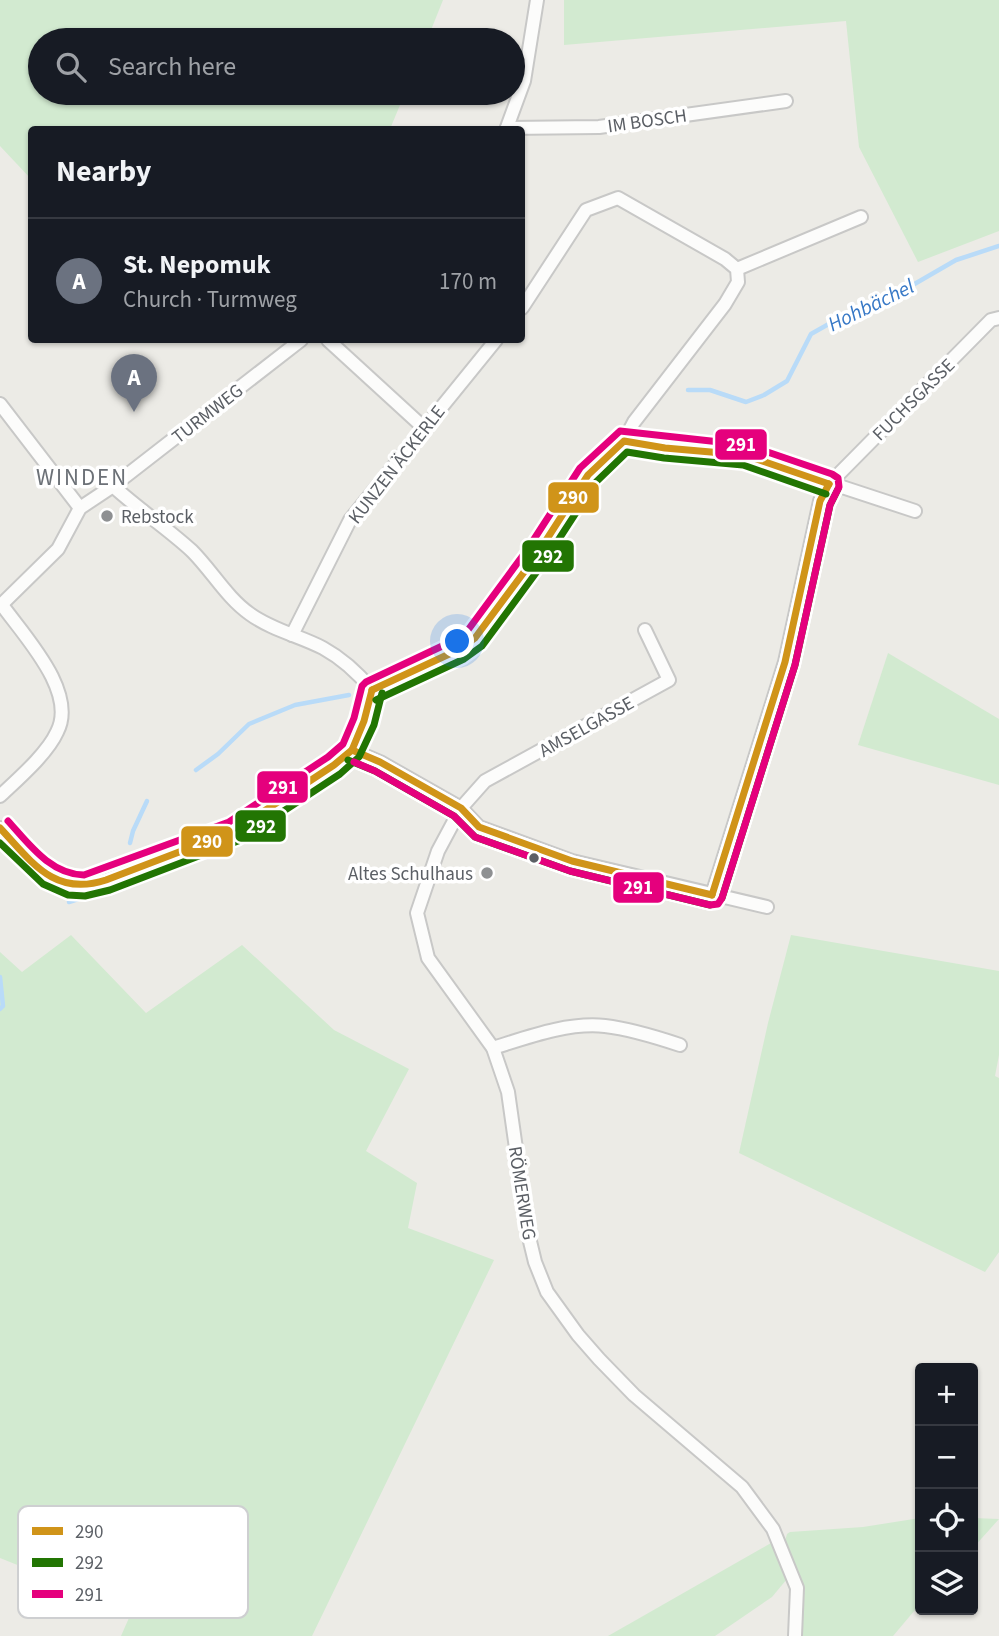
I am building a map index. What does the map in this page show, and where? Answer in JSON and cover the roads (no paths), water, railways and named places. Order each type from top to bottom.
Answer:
[{"type":"street","points":[[525,75],[537,0]]},
{"type":"street","name":"IM BOSCH","points":[[525,129],[598,127],[786,101]]},
{"type":"street","points":[[508,126],[516,105]]},
{"type":"street","points":[[372,690],[460,649],[475,638],[536,556],[588,475],[624,441],[634,422],[725,304],[738,282],[737,269],[726,259],[618,198],[586,210],[525,303]]},
{"type":"street","points":[[737,269],[861,217]]},
{"type":"street","name":"FUCHSGASSE","points":[[830,484],[990,320],[999,318]]},
{"type":"street","name":"TURMWEG","points":[[80,508],[113,486],[298,343]]},
{"type":"street","points":[[331,343],[423,427]]},
{"type":"street","name":"KUNZEN ÄCKERLE","points":[[292,635],[350,520],[493,343]]},
{"type":"street","points":[[0,404],[80,508],[58,549],[1,605],[55,680],[62,711],[58,732],[28,769],[0,796]]},
{"type":"street","points":[[624,441],[665,448],[745,455],[915,511]]},
{"type":"street","points":[[712,895],[785,662],[820,501],[830,484]]},
{"type":"street","points":[[113,486],[191,551],[249,614],[324,649],[356,670],[372,690]]},
{"type":"street","name":"AMSELGASSE","points":[[461,808],[485,781],[669,680],[645,630]]},
{"type":"street","points":[[0,828],[45,873],[64,884],[84,886],[106,880],[234,831],[334,765],[352,750],[364,721],[372,690]]},
{"type":"street","points":[[352,750],[380,762],[461,808],[480,827],[572,861],[767,907]]},
{"type":"street","name":"RÖMERWEG","points":[[461,808],[438,850],[417,913],[428,958],[493,1048],[508,1092],[528,1233],[535,1262],[547,1292],[578,1335],[608,1368],[634,1395],[742,1487],[773,1529],[797,1588],[795,1636]]},
{"type":"street","points":[[493,1048],[554,1030],[603,1026],[680,1045]]},
{"type":"waterway","name":"Hohbächel","points":[[688,390],[710,390],[746,402],[764,395],[787,381],[811,334],[866,303],[892,297],[956,260],[999,246]]},
{"type":"waterway","name":"Hohbächel","points":[[196,770],[218,754],[249,724],[295,705],[349,695]]},
{"type":"waterway","name":"Hohbächel","points":[[130,843],[147,801]]},
{"type":"waterway","name":"Hohbächel","points":[[69,902],[121,885]]},
{"type":"waterway","name":"Hohbächel","points":[[0,977],[3,1006],[0,1009]]},
{"type":"place","name":"St. Nepomuk","points":[[134,412]]},
{"type":"place","name":"Rebstock","points":[[107,516]]},
{"type":"place","name":"Altes Schulhaus","points":[[487,873]]},
{"type":"district","name":"WINDEN","points":[[82,477]]}]
